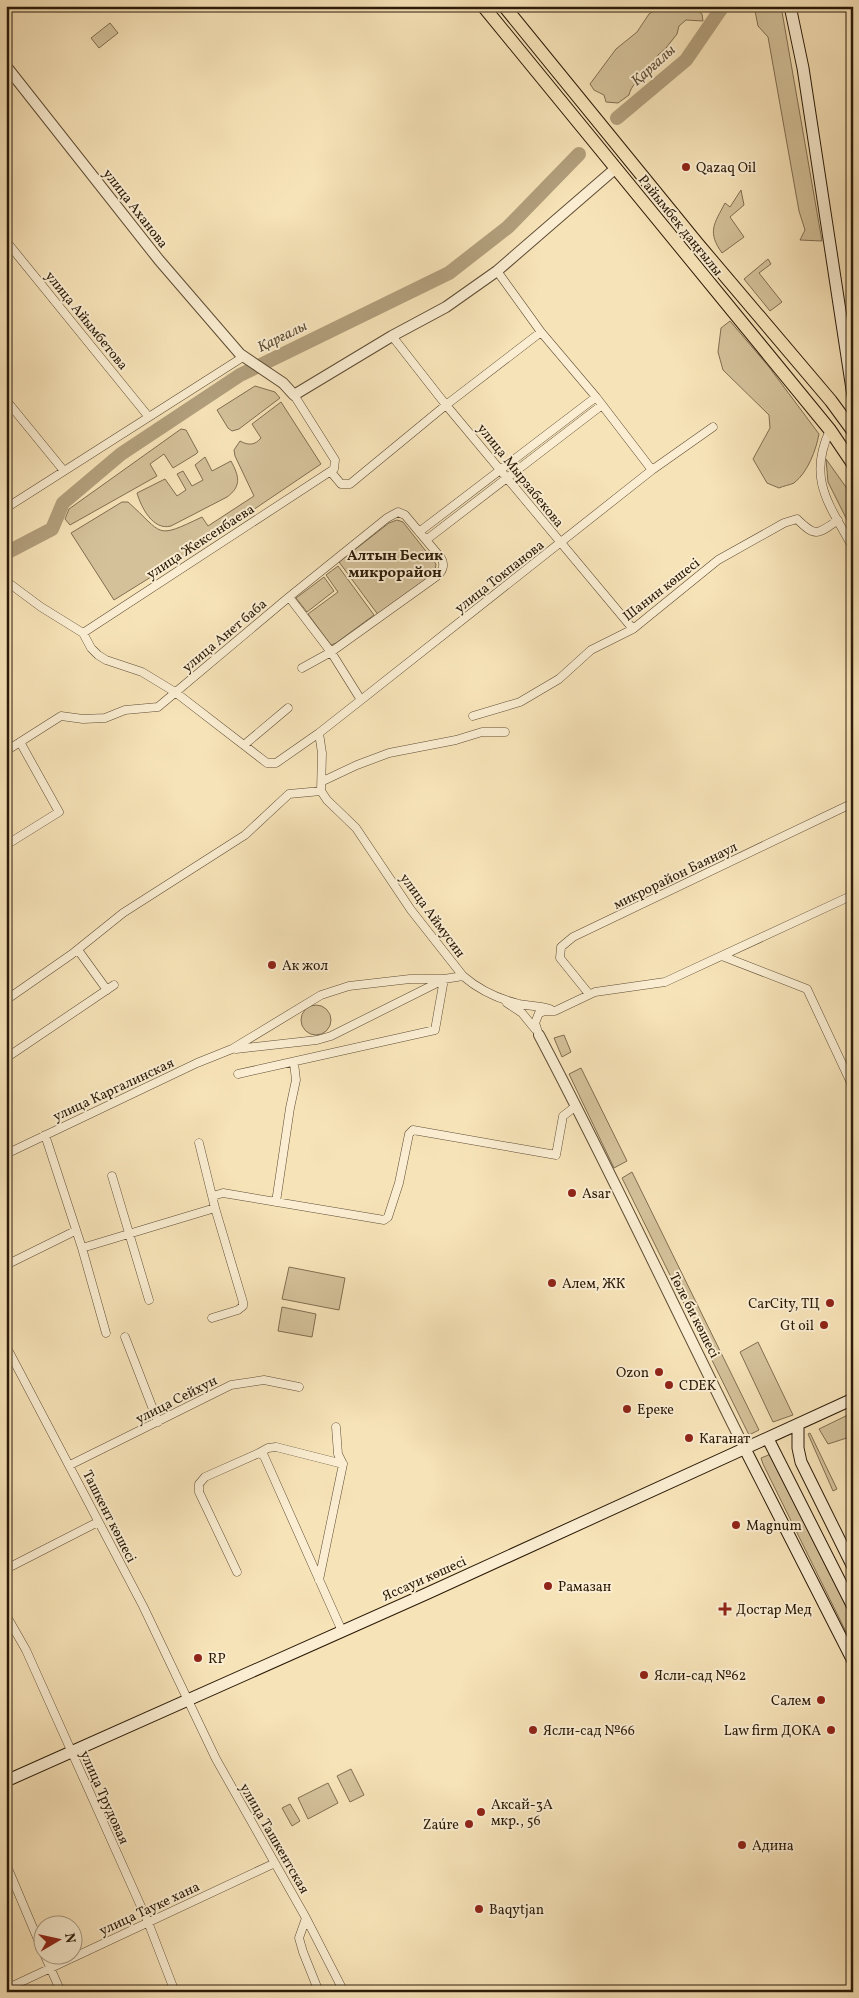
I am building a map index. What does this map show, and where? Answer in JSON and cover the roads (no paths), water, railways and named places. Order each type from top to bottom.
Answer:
[{"type":"highway","name":"Райымбек даңғылы","points":[[484,6],[830,430],[853,464]]},
{"type":"highway","name":"Райымбек даңғылы","points":[[504,6],[697,243],[847,414],[853,431]]},
{"type":"main road","points":[[790,6],[802,68],[853,396]]},
{"type":"main road","name":"Яссауи көшесі","points":[[6,1781],[768,1439],[853,1399]]},
{"type":"main road","points":[[798,1425],[798,1448],[802,1462],[853,1567]]},
{"type":"main road","points":[[768,1439],[853,1607]]},
{"type":"main road","name":"Төле би көшесі","points":[[745,1449],[853,1661]]},
{"type":"street","name":"улица Аханова","points":[[6,66],[159,260],[246,359]]},
{"type":"street","points":[[294,395],[392,336],[446,307],[497,271],[616,168]]},
{"type":"street","name":"улица Айымбетова","points":[[6,241],[148,416]]},
{"type":"street","points":[[497,271],[541,332],[596,397],[652,470]]},
{"type":"street","points":[[6,508],[148,416],[246,359],[283,383],[294,395],[335,460],[336,467],[331,472],[340,483],[350,483],[446,405],[541,332]]},
{"type":"street","name":"улица Мырзабекова","points":[[392,336],[446,405],[633,629]]},
{"type":"street","points":[[420,532],[596,397]]},
{"type":"street","points":[[6,400],[64,471]]},
{"type":"street","points":[[426,540],[602,405]]},
{"type":"street","name":"улица Токпанова","points":[[244,745],[267,763],[276,763],[320,733],[360,698],[561,543],[652,470],[713,427]]},
{"type":"street","points":[[830,430],[820,458],[819,478],[853,548]]},
{"type":"street","name":"улица Жексенбаева","points":[[83,633],[331,472]]},
{"type":"street","name":"улица Анет баба","points":[[6,751],[61,716],[83,719],[105,718],[124,710],[158,707],[392,514],[403,513],[442,560],[443,567],[440,574],[332,652],[302,668]]},
{"type":"street","name":"Шанин көшесі","points":[[473,716],[520,702],[559,680],[591,650],[633,629],[718,560],[784,523],[797,519],[809,531],[815,533],[821,532],[838,520]]},
{"type":"street","points":[[6,581],[41,607],[83,633],[90,648],[106,660],[142,672],[175,692],[244,745],[288,708]]},
{"type":"street","points":[[291,599],[332,652],[360,698]]},
{"type":"street","points":[[323,781],[356,765],[389,753],[456,740],[482,732],[506,732]]},
{"type":"street","points":[[6,1000],[78,950],[123,913],[245,835],[289,794],[321,791],[323,781],[320,733]]},
{"type":"street","points":[[6,845],[59,812],[20,742]]},
{"type":"street","name":"улица Аймусин","points":[[321,791],[327,800],[356,828],[411,910],[463,976],[470,982],[519,1004],[548,1008],[555,1011]]},
{"type":"street","name":"микрорайон Баянаул","points":[[589,994],[560,958],[561,947],[573,937],[853,803]]},
{"type":"street","points":[[538,1035],[535,1023],[539,1013],[555,1011],[589,994],[665,982],[853,895]]},
{"type":"street","points":[[6,1058],[110,988],[78,950]]},
{"type":"street","points":[[722,956],[807,989],[853,1087]]},
{"type":"street","points":[[232,1049],[322,995],[349,986],[410,979],[444,979],[463,976]]},
{"type":"street","points":[[232,1049],[317,1040],[331,1036],[444,979]]},
{"type":"street","points":[[238,1074],[435,1030],[444,979]]},
{"type":"street","points":[[496,995],[522,1013],[538,1035]]},
{"type":"street","name":"Төле би көшесі","points":[[538,1035],[576,1106],[745,1449]]},
{"type":"street","name":"улица Каргалинская","points":[[6,1154],[197,1063],[232,1049]]},
{"type":"street","points":[[276,1202],[296,1080],[294,1063]]},
{"type":"street","points":[[213,1196],[223,1194],[384,1220],[388,1217],[399,1183],[409,1134],[413,1130],[556,1155],[563,1116],[576,1106]]},
{"type":"street","points":[[45,1135],[82,1248],[106,1333]]},
{"type":"street","points":[[199,1143],[215,1208],[243,1302],[243,1306],[238,1310],[212,1318]]},
{"type":"street","points":[[112,1176],[149,1300]]},
{"type":"street","points":[[82,1248],[215,1208]]},
{"type":"street","points":[[6,1265],[75,1231]]},
{"type":"street","points":[[125,1337],[158,1422]]},
{"type":"street","name":"Ташкент көшесі","points":[[6,1346],[143,1606],[189,1700]]},
{"type":"street","name":"улица Сейхун","points":[[70,1465],[219,1390],[241,1382],[264,1380],[299,1387]]},
{"type":"street","points":[[319,1580],[343,1464],[338,1454],[336,1427]]},
{"type":"street","points":[[238,1572],[199,1492],[199,1484],[205,1477],[268,1448],[276,1447],[343,1464]]},
{"type":"street","points":[[259,1453],[264,1456],[342,1631]]},
{"type":"street","points":[[6,1569],[98,1522]]},
{"type":"street","name":"улица Трудовая","points":[[6,1615],[26,1650],[72,1752],[148,1922],[175,1992]]},
{"type":"street","name":"улица Ташкентская","points":[[189,1700],[216,1759],[306,1918],[344,1992]]},
{"type":"street","name":"улица Тауке хана","points":[[6,1989],[275,1863]]},
{"type":"street","points":[[6,1864],[32,1925]]},
{"type":"street","points":[[306,1918],[299,1938],[302,1952],[319,1992]]},
{"type":"street","points":[[50,1966],[61,1992]]},
{"type":"waterway","name":"Қарғалы","points":[[617,118],[686,60],[723,6]]},
{"type":"waterway","name":"Қарғалы","points":[[6,553],[52,529],[63,503],[121,454],[240,375],[449,273],[508,227],[579,154]]},
{"type":"place","name":"Qazaq Oil","points":[[686,167]]},
{"type":"place","name":"Ак жол","points":[[272,965]]},
{"type":"place","name":"Asar","points":[[572,1193]]},
{"type":"place","name":"Алем, ЖК","points":[[552,1283]]},
{"type":"place","name":"CarCity, ТЦ","points":[[830,1303]]},
{"type":"place","name":"Gt oil","points":[[824,1325]]},
{"type":"place","name":"Ozon","points":[[659,1372]]},
{"type":"place","name":"CDEK","points":[[669,1385]]},
{"type":"place","name":"Ереке","points":[[627,1409]]},
{"type":"place","name":"Каганат","points":[[689,1438]]},
{"type":"place","name":"Magnum","points":[[736,1525]]},
{"type":"place","name":"Рамазан","points":[[548,1586]]},
{"type":"place","name":"Достар Мед","points":[[725,1609]]},
{"type":"place","name":"RP","points":[[198,1658]]},
{"type":"place","name":"Ясли-сад №62","points":[[644,1675]]},
{"type":"place","name":"Салем","points":[[821,1700]]},
{"type":"place","name":"Ясли-сад №66","points":[[533,1730]]},
{"type":"place","name":"Law firm ДОКА","points":[[831,1730]]},
{"type":"place","name":"Аксай-3А мкр., 56","points":[[481,1812]]},
{"type":"place","name":"Zaúre","points":[[469,1824]]},
{"type":"place","name":"Адина","points":[[742,1845]]},
{"type":"place","name":"Baqytjan","points":[[479,1909]]},
{"type":"district","name":"Алтын Бесик микрорайон","points":[[395,564]]}]
